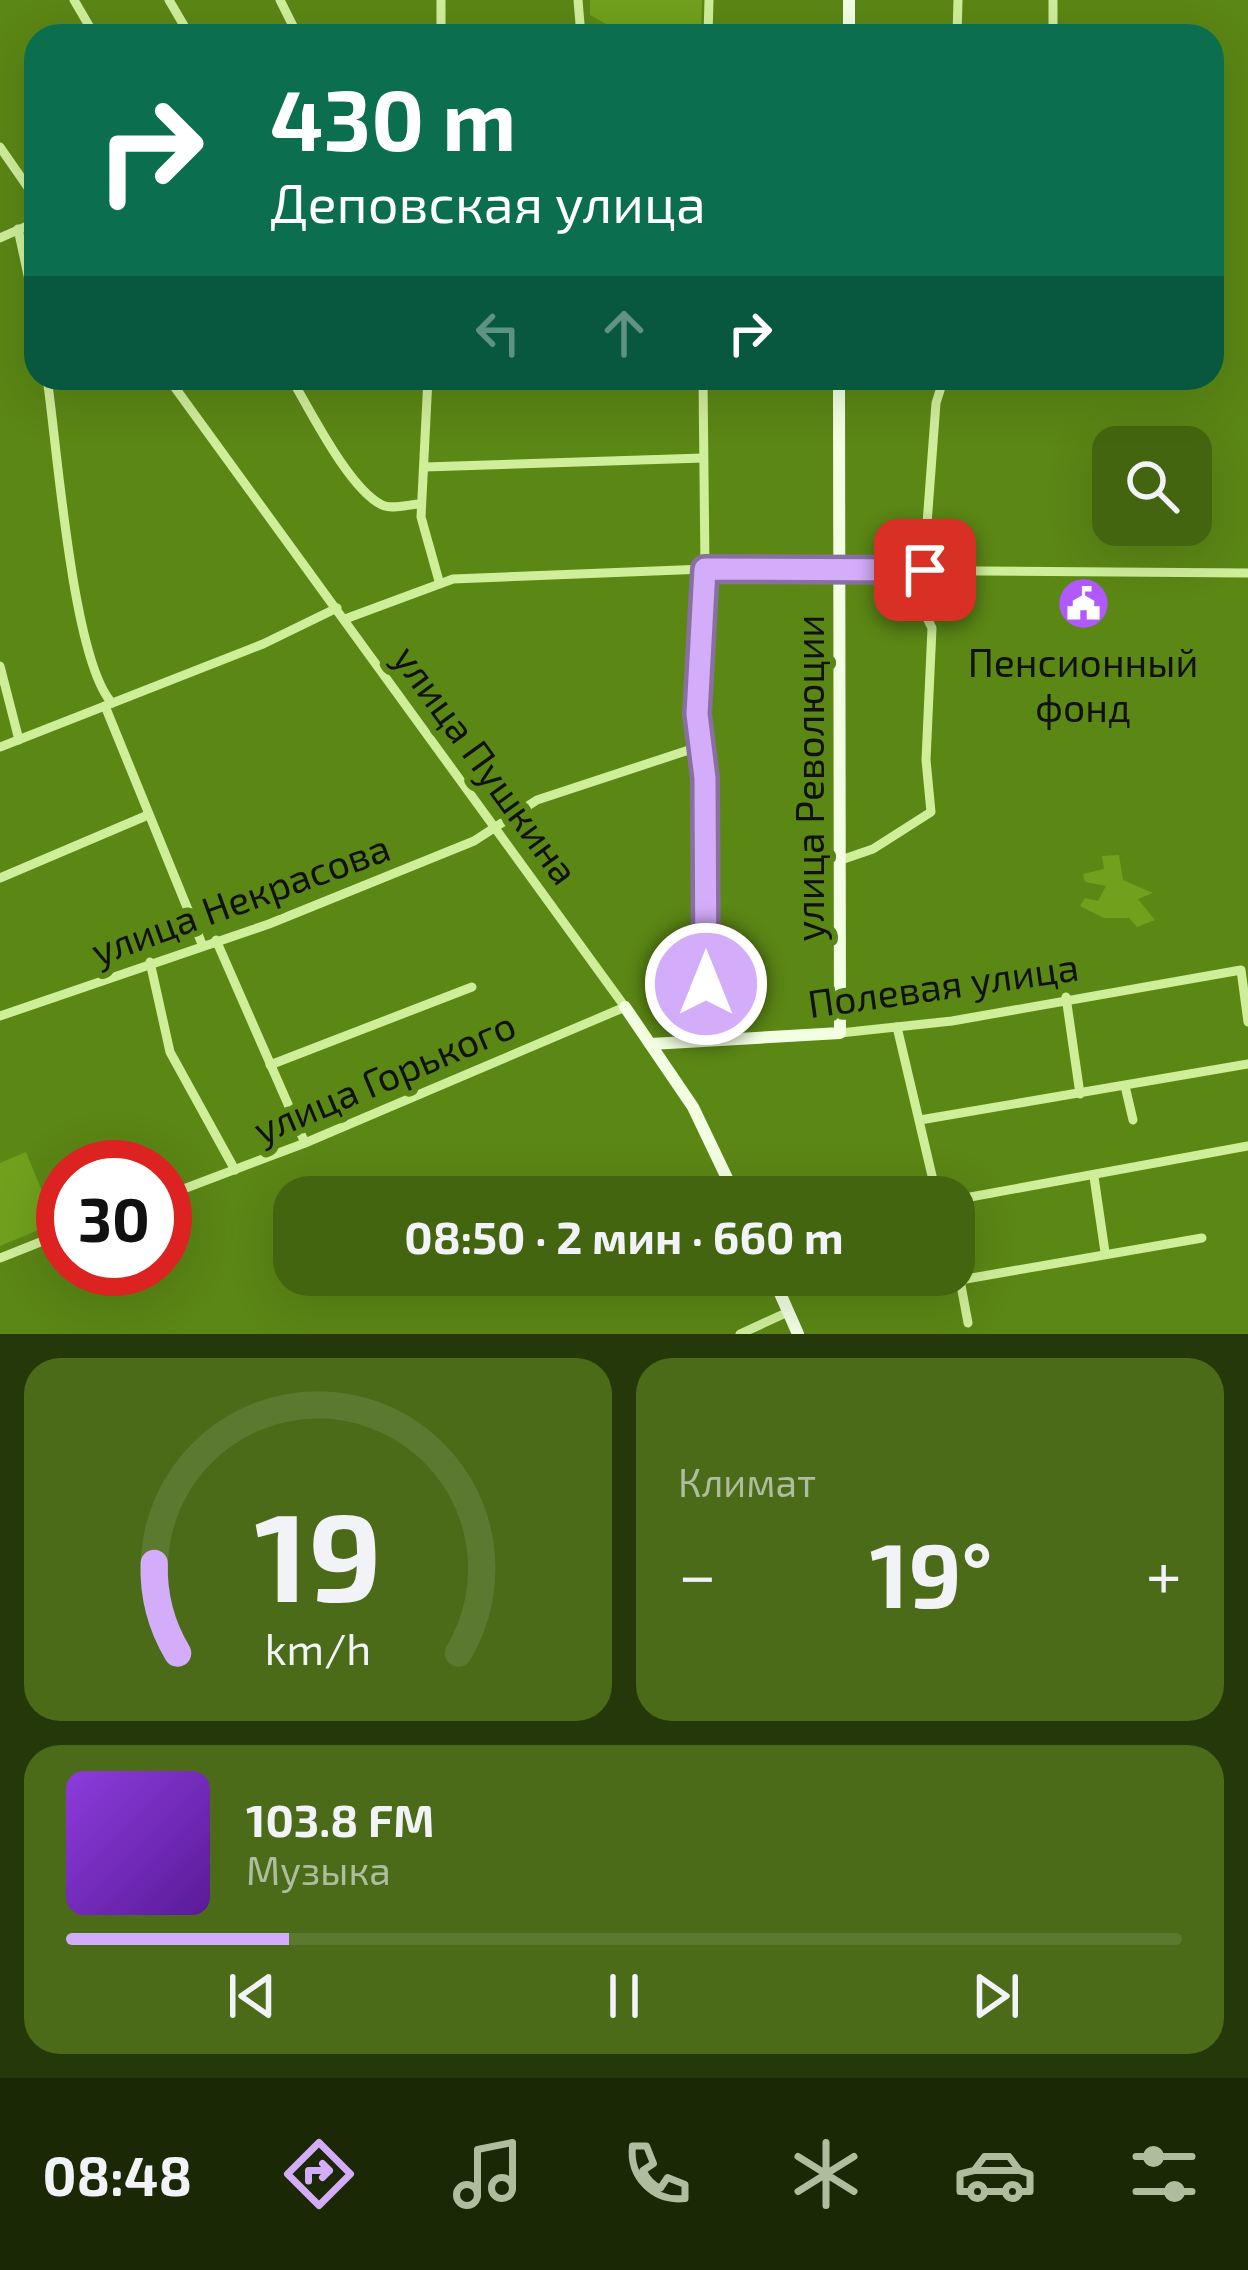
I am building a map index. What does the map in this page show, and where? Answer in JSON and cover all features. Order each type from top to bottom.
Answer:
[{"type":"main road","name":"улица Революции","points":[[839,390],[840,1033]]},
{"type":"main road","name":"улица Пушкина","points":[[625,1007],[693,1107],[726,1176]]},
{"type":"main road","name":"Полевая улица","points":[[651,1044],[840,1033]]},
{"type":"main road","points":[[781,1296],[798,1334]]},
{"type":"street","points":[[0,147],[24,182]]},
{"type":"street","points":[[0,238],[24,227]]},
{"type":"street","points":[[18,229],[24,257]]},
{"type":"street","points":[[48,390],[55,476],[100,686],[202,944]]},
{"type":"street","name":"улица Пушкина","points":[[177,390],[625,1007]]},
{"type":"street","points":[[298,390],[341,464],[379,503],[421,504]]},
{"type":"street","points":[[428,390],[421,504],[440,581]]},
{"type":"street","points":[[703,390],[705,569],[697,714],[706,1040]]},
{"type":"street","points":[[838,861],[873,849],[931,812],[926,760],[932,628],[922,608],[940,390]]},
{"type":"street","points":[[425,467],[703,458]]},
{"type":"street","points":[[345,619],[440,581],[705,569],[1248,574]]},
{"type":"street","points":[[0,747],[337,608]]},
{"type":"street","points":[[0,666],[19,740]]},
{"type":"street","name":"улица Некрасова","points":[[0,1016],[380,881],[496,828],[537,800],[700,746]]},
{"type":"street","points":[[0,878],[148,815]]},
{"type":"street","points":[[216,940],[305,1143]]},
{"type":"street","points":[[150,962],[170,1052],[235,1170]]},
{"type":"street","name":"Полевая улица","points":[[840,1033],[1241,970],[1248,1022]]},
{"type":"street","points":[[270,1065],[472,987]]},
{"type":"street","points":[[1066,998],[1080,1094]]},
{"type":"street","name":"улица Горького","points":[[192,1186],[625,1007]]},
{"type":"street","points":[[897,1027],[932,1176]]},
{"type":"street","points":[[920,1120],[1248,1064]]},
{"type":"street","points":[[1125,1086],[1133,1120]]},
{"type":"street","points":[[975,1197],[1248,1146]]},
{"type":"street","points":[[1094,1177],[1105,1252]]},
{"type":"street","points":[[975,1277],[1202,1238]]},
{"type":"street","points":[[0,1258],[36,1244]]},
{"type":"street","points":[[964,1296],[968,1323]]},
{"type":"street","points":[[740,1334],[788,1312]]},
{"type":"green space","points":[[590,0],[702,0],[701,24],[606,24],[590,15]]},
{"type":"green space","points":[[1119,855],[1123,880],[1153,893],[1138,899],[1155,920],[1137,927],[1129,918],[1104,918],[1080,906],[1085,898],[1098,901],[1106,886],[1085,882],[1083,874],[1104,869],[1102,856]]},
{"type":"green space","points":[[26,1152],[36,1176],[36,1231],[0,1246],[0,1163]]},
{"type":"place","name":"Пенсионный фонд","points":[[1083,604]]},
{"type":"route","points":[[706,984],[705,778],[697,714],[705,569],[925,570]]}]
